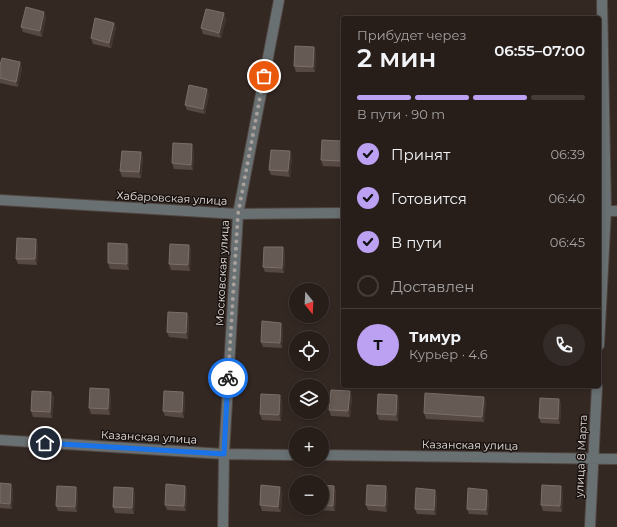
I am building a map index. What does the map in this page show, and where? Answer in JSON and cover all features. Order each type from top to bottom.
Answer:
[{"type":"street","name":"Московская улица","points":[[223,527],[224,454],[238,214],[279,0]]},
{"type":"street","points":[[601,278],[603,210],[602,0]]},
{"type":"street","name":"Хабаровская улица","points":[[0,200],[238,214],[341,213]]},
{"type":"street","points":[[603,210],[617,211]]},
{"type":"street","name":"улица 8 Марта","points":[[590,527],[597,388]]},
{"type":"street","name":"Казанская улица","points":[[0,440],[224,454],[289,455]]},
{"type":"street","name":"Казанская улица","points":[[329,455],[617,459]]},
{"type":"building","points":[[26,7],[44,12],[40,31],[21,27]]},
{"type":"building","points":[[206,9],[224,13],[219,33],[201,28]]},
{"type":"building","points":[[95,18],[114,23],[109,43],[91,38]]},
{"type":"building","points":[[295,46],[314,47],[313,67],[294,66]]},
{"type":"building","points":[[2,58],[20,62],[16,82],[0,78],[0,65]]},
{"type":"building","points":[[189,85],[207,89],[203,109],[185,105]]},
{"type":"building","points":[[322,140],[341,141],[340,161],[321,160]]},
{"type":"building","points":[[173,143],[192,144],[191,165],[172,163]]},
{"type":"building","points":[[271,150],[290,151],[288,171],[269,170]]},
{"type":"building","points":[[122,151],[141,152],[139,172],[120,171]]},
{"type":"building","points":[[17,238],[36,239],[35,259],[16,259]]},
{"type":"building","points":[[108,243],[127,244],[127,264],[108,263]]},
{"type":"building","points":[[170,244],[189,245],[188,265],[169,264]]},
{"type":"building","points":[[264,247],[283,247],[282,268],[263,267]]},
{"type":"building","points":[[168,312],[187,313],[186,333],[167,332]]},
{"type":"building","points":[[262,321],[281,323],[280,343],[261,342]]},
{"type":"building","points":[[90,388],[109,389],[108,409],[89,408]]},
{"type":"building","points":[[331,390],[350,391],[348,411],[329,410]]},
{"type":"building","points":[[32,391],[51,392],[50,412],[31,411]]},
{"type":"building","points":[[164,391],[183,392],[182,412],[163,411]]},
{"type":"building","points":[[425,393],[484,397],[482,417],[424,413]]},
{"type":"building","points":[[261,394],[280,395],[279,415],[260,414]]},
{"type":"building","points":[[378,394],[397,395],[396,415],[377,414]]},
{"type":"building","points":[[540,398],[559,399],[558,419],[539,418]]},
{"type":"building","points":[[0,483],[11,484],[10,504],[0,503]]},
{"type":"building","points":[[166,484],[185,486],[184,506],[165,505]]},
{"type":"building","points":[[261,485],[280,487],[278,507],[260,505]]},
{"type":"building","points":[[367,485],[386,486],[385,506],[366,505]]},
{"type":"building","points":[[542,485],[561,486],[560,506],[541,505]]},
{"type":"building","points":[[57,486],[76,487],[75,507],[56,506]]},
{"type":"building","points":[[329,486],[334,486],[333,506],[329,506]]},
{"type":"building","points":[[114,487],[133,488],[132,508],[113,507]]},
{"type":"building","points":[[416,488],[435,490],[434,510],[415,509]]},
{"type":"building","points":[[468,488],[487,490],[486,510],[467,509]]},
{"type":"way so far","points":[[228,378],[238,214],[264,76]]},
{"type":"route","points":[[45,443],[224,454],[228,378]]}]
